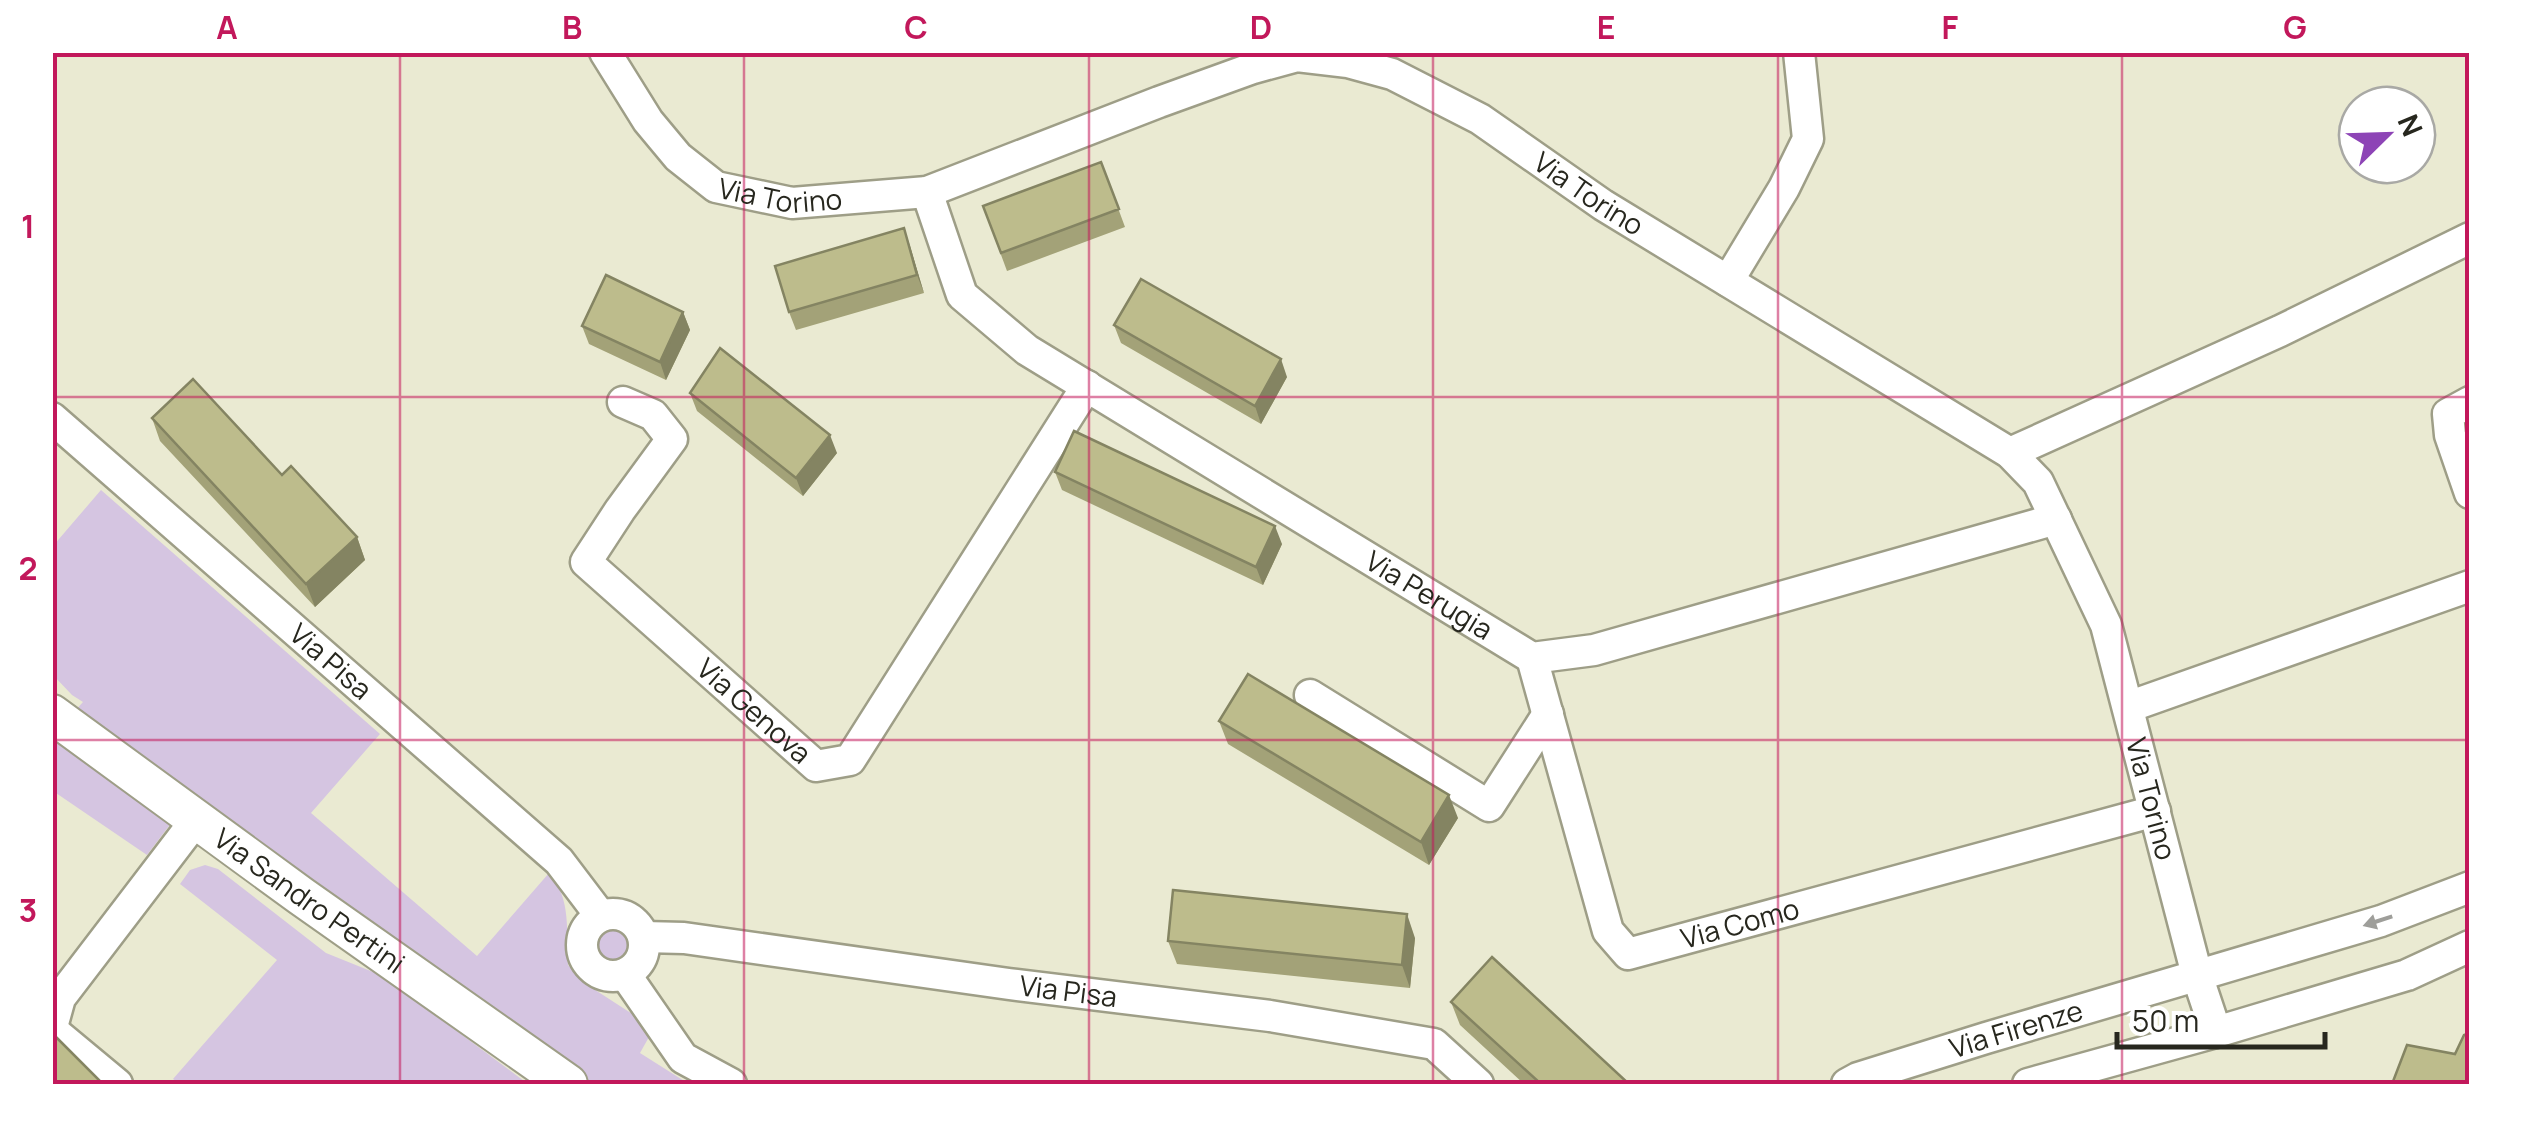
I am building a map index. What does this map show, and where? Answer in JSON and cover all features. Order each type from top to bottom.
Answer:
[{"type":"main road","name":"Via Sandro Pertini","points":[[52,714],[568,1084]]},
{"type":"street","name":"Via Torino","points":[[605,52],[648,121],[678,157],[716,187],[792,203],[927,192],[1175,96],[1297,56],[1348,62],[1392,74],[1480,119],[1603,205],[2010,453],[2038,482],[2106,626],[2216,1032]]},
{"type":"street","points":[[1728,282],[1808,139],[1798,52]]},
{"type":"street","name":"Via Perugia","points":[[927,192],[962,294],[1027,350],[1532,658]]},
{"type":"street","points":[[2010,453],[2470,238]]},
{"type":"street","name":"Via Genova","points":[[624,402],[653,415],[672,438],[586,562],[816,766],[850,760],[1087,386]]},
{"type":"street","points":[[2470,402],[2448,414],[2450,435],[2470,493]]},
{"type":"street","name":"Via Pisa","points":[[52,418],[559,861],[600,915]]},
{"type":"street","points":[[1532,658],[1594,650],[2056,519]]},
{"type":"street","points":[[2128,707],[2470,586]]},
{"type":"street","name":"Via Como","points":[[1532,658],[1608,931],[1628,954],[2155,812]]},
{"type":"street","points":[[1310,695],[1490,806],[1548,714]]},
{"type":"street","points":[[117,1084],[54,1012],[196,820]]},
{"type":"street","name":"Via Firenze","points":[[1847,1084],[1986,1038],[2381,921],[2470,887]]},
{"type":"street","points":[[611,913],[632,919],[644,937],[641,959],[625,974],[604,975],[594,970],[582,952],[584,930],[600,915],[611,913]]},
{"type":"street","name":"Via Pisa","points":[[644,937],[684,938],[1270,1016],[1434,1044],[1478,1084]]},
{"type":"street","name":"Via Firenze","points":[[2028,1084],[2406,975],[2470,946]]},
{"type":"street","points":[[625,974],[683,1058],[731,1084]]},
{"type":"shaded area","points":[[101,490],[380,734],[311,813],[477,956],[549,873],[565,905],[568,965],[586,984],[654,1028],[640,1053],[689,1084],[587,1084],[74,712],[83,702],[53,675],[53,546]]},
{"type":"shaded area","points":[[52,737],[172,822],[147,855],[53,791]]},
{"type":"shaded area","points":[[205,865],[218,869],[326,953],[383,976],[528,1084],[180,1084],[173,1079],[277,960],[180,884],[190,870]]},
{"type":"shaded area","points":[[613,927],[626,932],[631,945],[626,958],[613,963],[600,958],[595,945],[600,932]]},
{"type":"building","points":[[1101,162],[1119,209],[1001,253],[983,206]]},
{"type":"building","points":[[904,228],[917,275],[789,312],[775,266]]},
{"type":"building","points":[[606,275],[683,312],[660,362],[582,326]]},
{"type":"building","points":[[1141,279],[1281,359],[1255,406],[1114,325]]},
{"type":"building","points":[[720,348],[830,435],[796,478],[690,393]]},
{"type":"building","points":[[193,379],[282,475],[291,466],[357,537],[306,584],[152,418]]},
{"type":"building","points":[[1074,431],[1275,526],[1256,567],[1055,472]]},
{"type":"building","points":[[1248,674],[1449,795],[1421,842],[1219,721]]},
{"type":"building","points":[[1173,890],[1407,914],[1402,965],[1168,941]]},
{"type":"building","points":[[1492,957],[1629,1084],[1541,1084],[1451,1002]]},
{"type":"building","points":[[2470,1033],[2470,1084],[2392,1084],[2407,1045],[2455,1054],[2464,1035]]},
{"type":"building","points":[[57,1038],[103,1084],[52,1084],[52,1042]]}]
